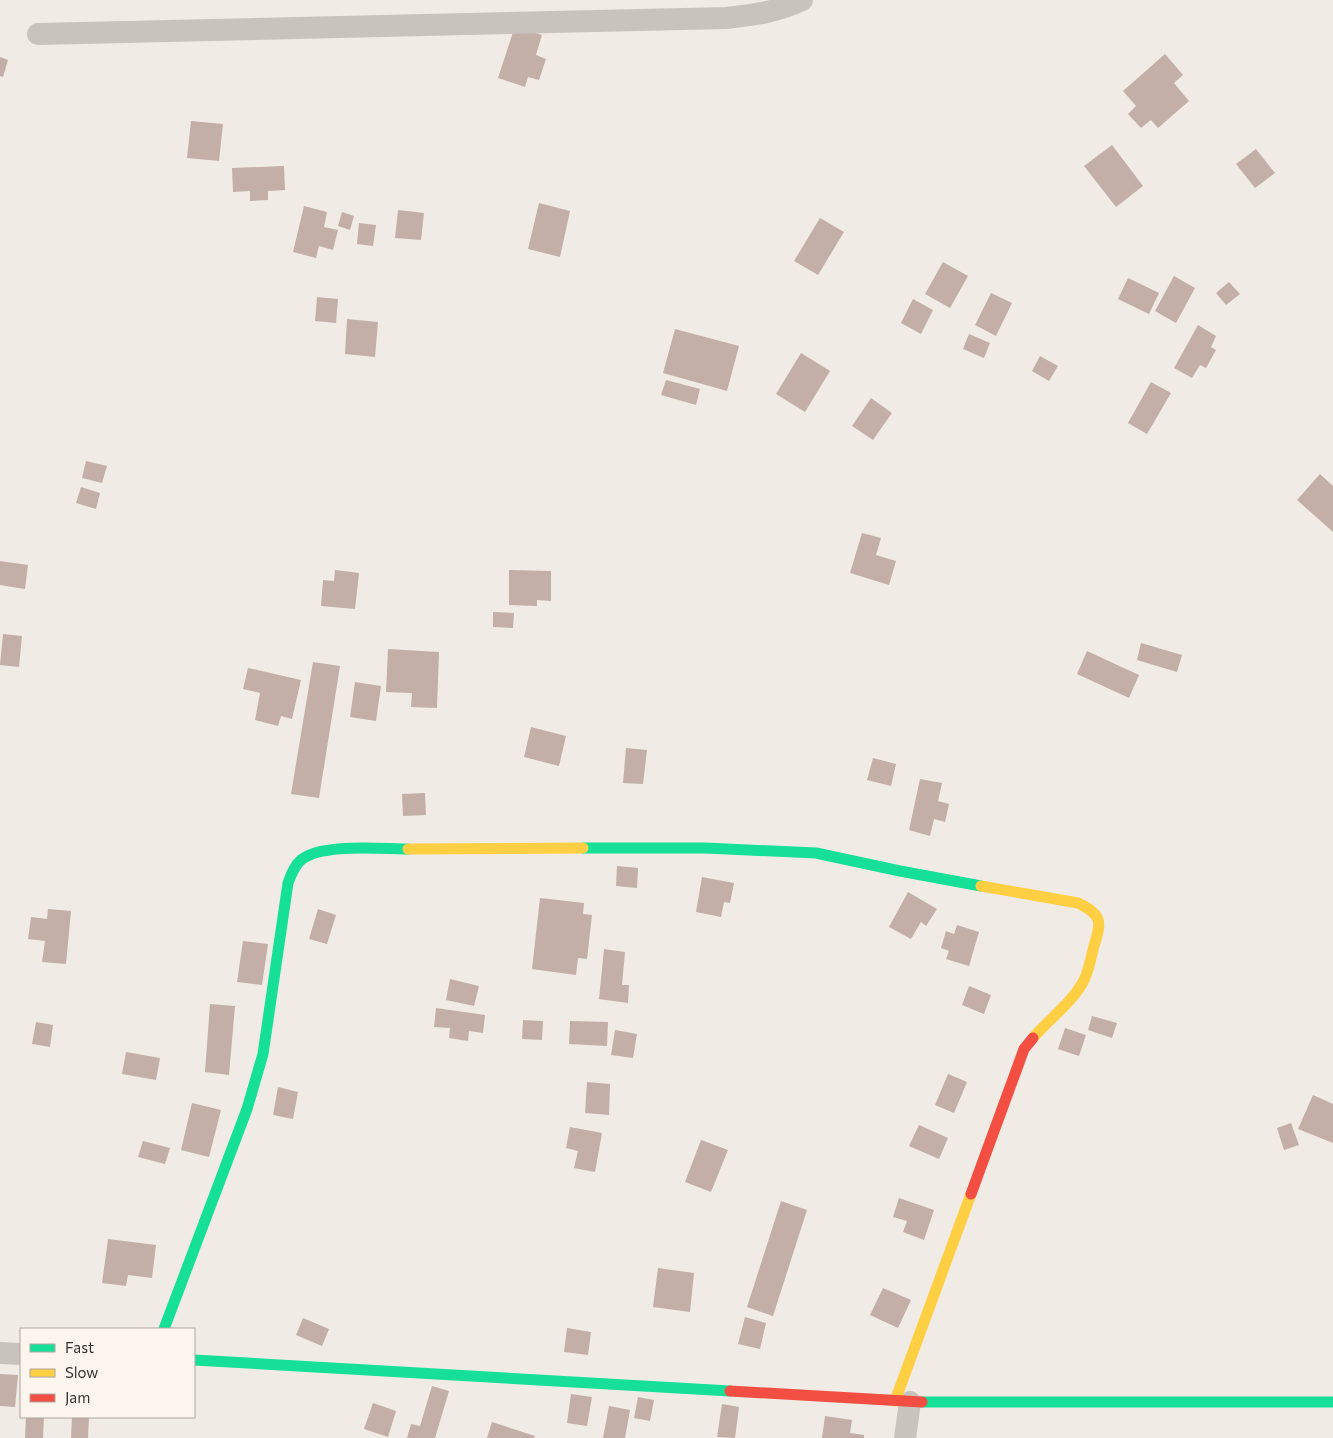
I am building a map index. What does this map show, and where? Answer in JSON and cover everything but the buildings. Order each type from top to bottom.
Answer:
[{"type":"street","points":[[38,34],[727,18],[763,13],[791,6],[802,0]]},
{"type":"street","points":[[164,1328],[247,1109],[262,1054],[288,883],[292,870],[300,859],[313,852],[329,849],[705,848],[816,853],[900,871],[1078,903],[1092,910],[1098,919],[1099,931],[1084,980],[1070,999],[1041,1028],[1024,1049],[902,1402],[905,1438]]},
{"type":"street","points":[[0,1353],[20,1354]]},
{"type":"street","points":[[195,1360],[902,1402],[1333,1402]]},
{"type":"traffic: fast","points":[[164,1328],[247,1109],[263,1054],[288,883],[296,865],[310,855],[322,851],[352,848],[408,849]]},
{"type":"traffic: fast","points":[[583,848],[705,848],[816,853],[981,886]]},
{"type":"traffic: fast","points":[[195,1360],[730,1391]]},
{"type":"traffic: fast","points":[[922,1402],[1333,1402]]},
{"type":"traffic: slow","points":[[408,849],[583,848]]},
{"type":"traffic: slow","points":[[981,886],[1078,903],[1092,911],[1098,920],[1098,930],[1089,968],[1084,980],[1074,996],[1033,1038]]},
{"type":"traffic: slow","points":[[895,1401],[971,1194]]},
{"type":"traffic: jam","points":[[971,1194],[1024,1049],[1033,1038]]},
{"type":"traffic: jam","points":[[730,1391],[922,1402]]}]
